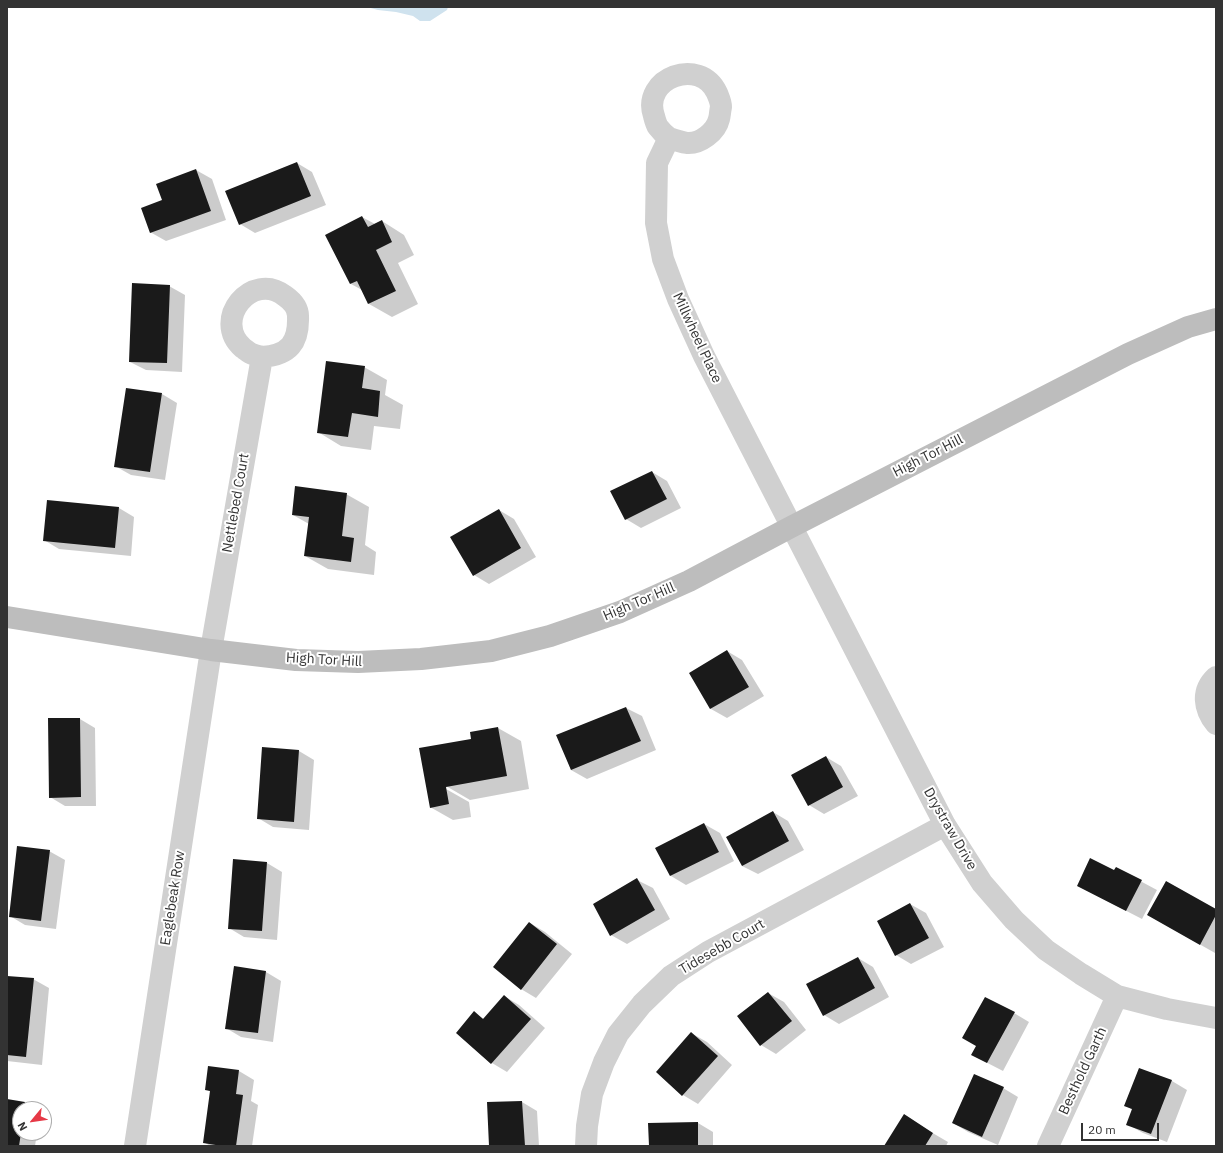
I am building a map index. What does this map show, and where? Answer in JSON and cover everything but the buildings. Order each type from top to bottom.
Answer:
[{"type":"street","name":"Millwheel Place","points":[[669,138],[657,162],[656,223],[663,259],[678,300],[704,356],[791,527]]},
{"type":"street","name":"High Tor Hill","points":[[7,617],[211,650],[296,660],[358,662],[421,660],[491,651],[550,636],[620,612],[689,581],[1128,354],[1188,327],[1216,319]]},
{"type":"street","name":"Nettlebed Court","points":[[211,650],[262,357]]},
{"type":"street","name":"Drystraw Drive","points":[[791,527],[945,825],[982,883],[1014,920],[1046,950],[1117,996],[1167,1009],[1216,1018]]},
{"type":"street","name":"Eaglebeak Row","points":[[135,1146],[211,650]]},
{"type":"street","points":[[1216,677],[1211,682],[1206,696],[1207,710],[1216,724]]},
{"type":"street","name":"Tidesebb Court","points":[[586,1146],[587,1126],[592,1094],[604,1062],[618,1034],[642,1004],[672,976],[708,952],[945,825]]},
{"type":"street","name":"Besthold Garth","points":[[1048,1146],[1117,996]]},
{"type":"water","points":[[367,7],[448,7],[447,10],[430,21],[420,21],[413,16]]}]
